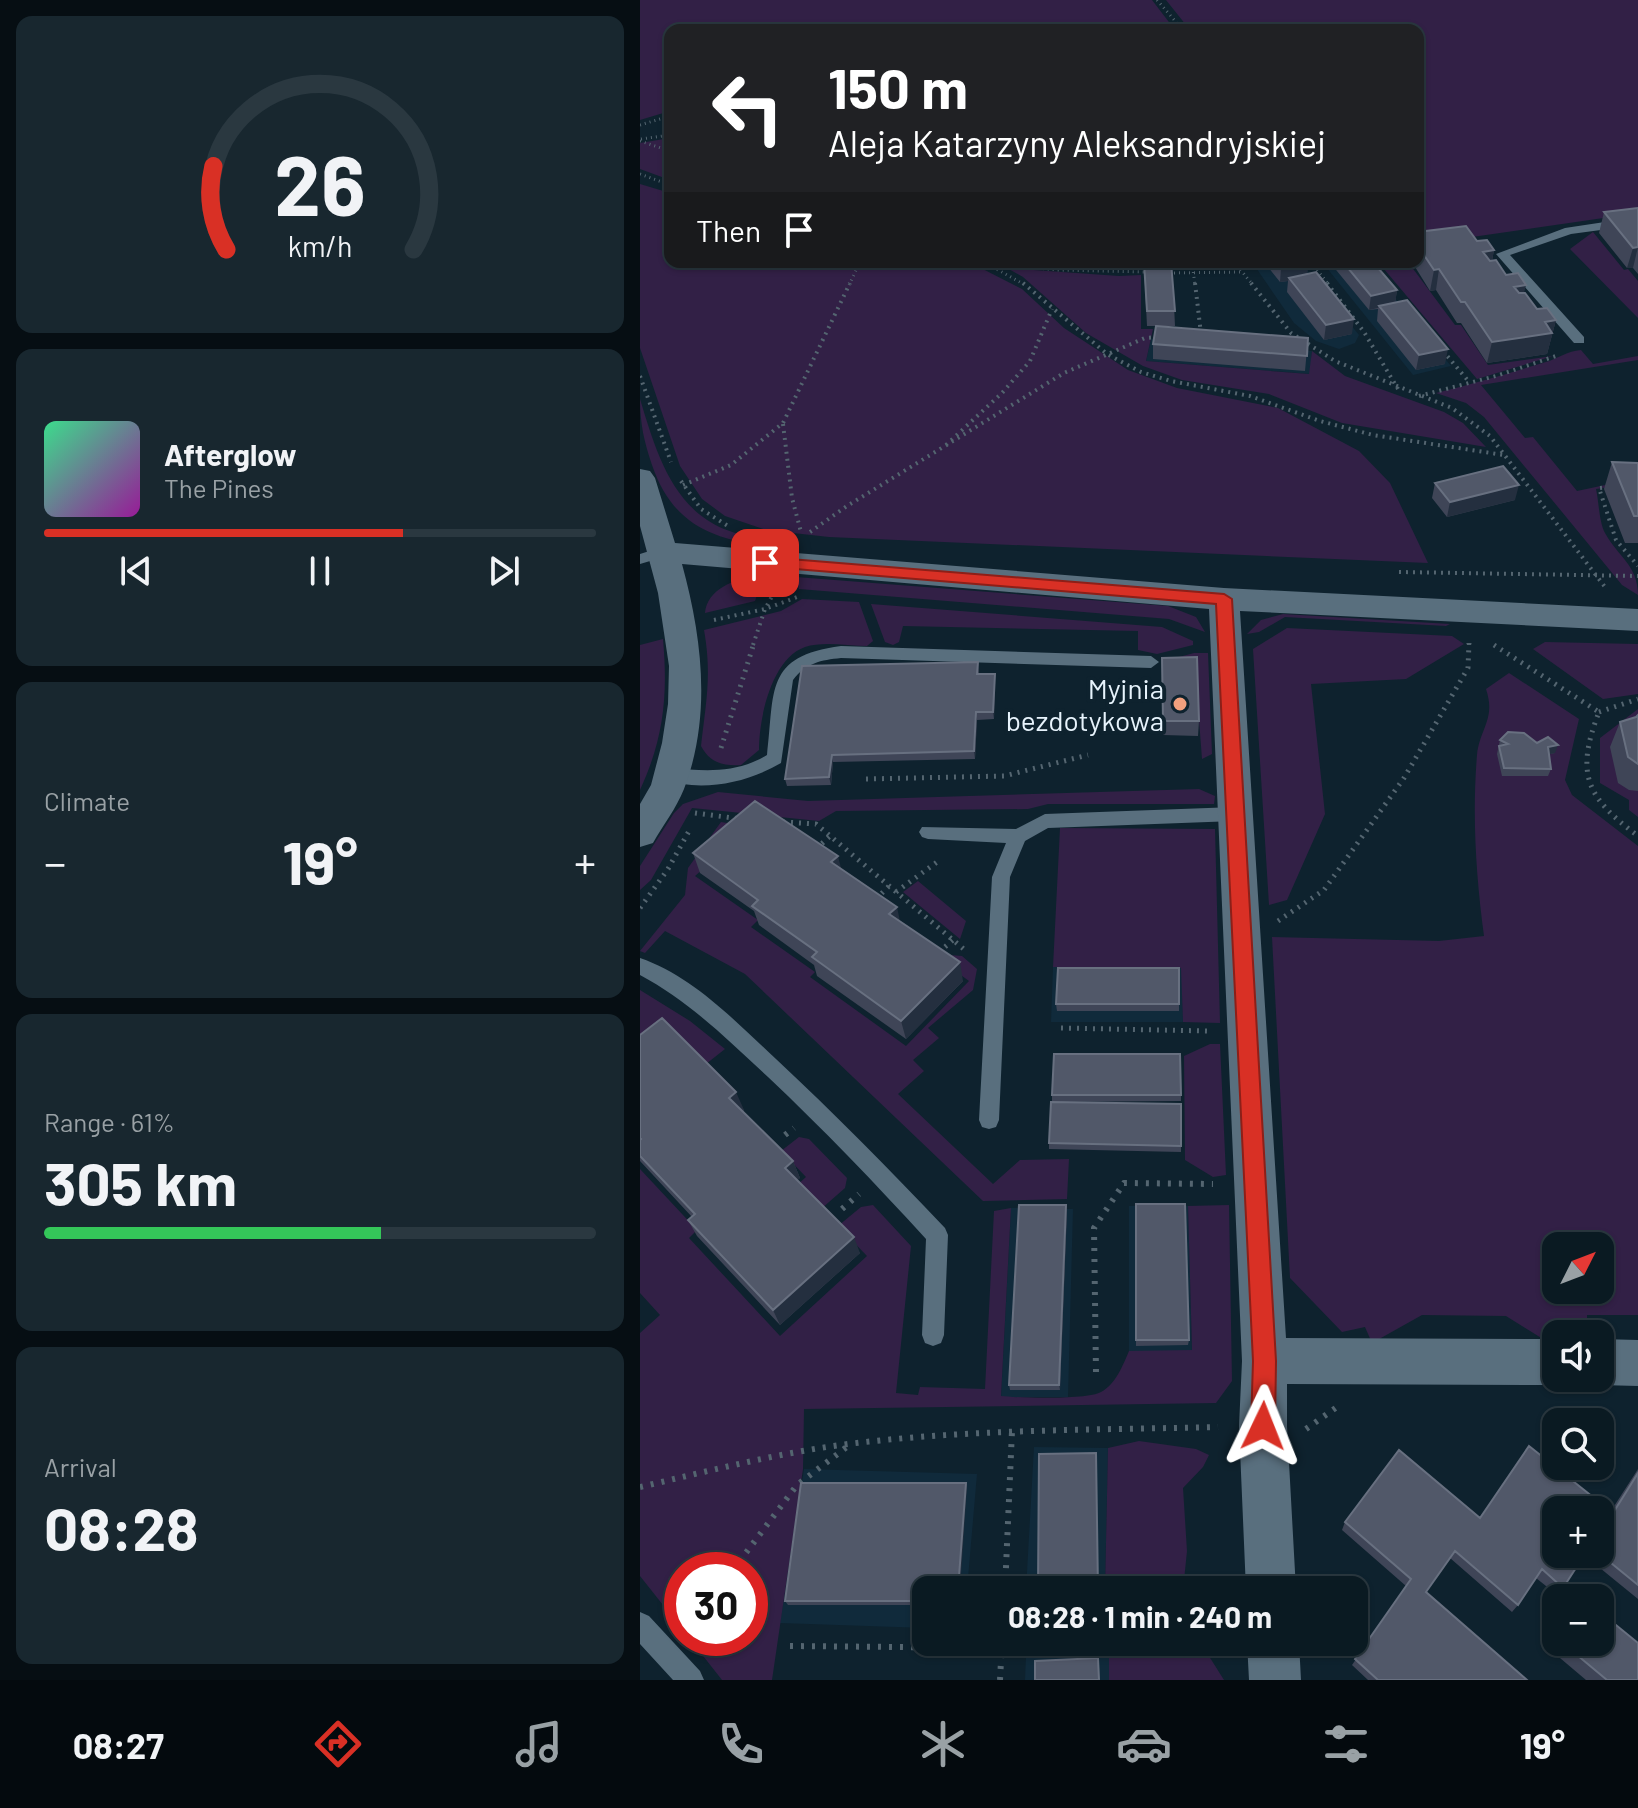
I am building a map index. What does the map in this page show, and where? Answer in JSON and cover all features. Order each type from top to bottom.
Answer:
[{"type":"street","points":[[640,478],[651,555],[683,627],[688,683],[684,734],[668,786],[640,833]]},
{"type":"street","points":[[651,555],[1467,620],[1633,620]]},
{"type":"street","points":[[1224,599],[1265,1361],[1263,1426],[1270,1576]]},
{"type":"street","points":[[1265,1361],[1542,1362]]},
{"type":"street","points":[[1614,1362],[1638,1363]]},
{"type":"street","points":[[1274,1656],[1275,1680]]},
{"type":"lane","points":[[1579,340],[1502,254],[1569,231],[1638,221]]},
{"type":"lane","points":[[670,775],[711,778],[751,774],[775,758],[785,679],[800,661],[814,656],[841,652],[1151,662]]},
{"type":"lane","points":[[928,832],[1018,836],[1045,821],[1235,814]]},
{"type":"lane","points":[[989,1120],[1001,877],[1018,836]]},
{"type":"lane","points":[[640,966],[691,995],[741,1039],[816,1110],[937,1235],[933,1335]]},
{"type":"lane","points":[[640,1625],[691,1680]]},
{"type":"path","points":[[1157,0],[1178,24]]},
{"type":"path","points":[[640,125],[664,118]]},
{"type":"path","points":[[640,140],[664,136]]},
{"type":"path","points":[[640,140],[664,149]]},
{"type":"path","points":[[640,174],[664,183]]},
{"type":"path","points":[[683,485],[731,465],[783,423],[857,268]]},
{"type":"path","points":[[996,268],[1025,282],[1052,309],[1127,366],[1184,384],[1284,405],[1325,423],[1381,437],[1504,455]]},
{"type":"path","points":[[1037,268],[1148,272]]},
{"type":"path","points":[[1193,268],[1201,334]]},
{"type":"path","points":[[1238,268],[1291,333],[1335,361],[1452,408],[1490,436],[1633,620]]},
{"type":"path","points":[[1316,268],[1364,332],[1399,389]]},
{"type":"path","points":[[1163,273],[1241,272]]},
{"type":"path","points":[[936,454],[1002,393],[1030,361],[1052,309]]},
{"type":"path","points":[[1187,335],[1216,335]]},
{"type":"path","points":[[789,537],[802,538],[847,506],[1064,373],[1145,338],[1173,336]]},
{"type":"path","points":[[1418,396],[1554,359],[1579,340]]},
{"type":"path","points":[[1296,343],[1309,345]]},
{"type":"path","points":[[1442,349],[1470,383]]},
{"type":"path","points":[[640,376],[673,468]]},
{"type":"path","points":[[783,423],[792,498],[802,538]]},
{"type":"path","points":[[678,476],[701,509],[739,529]]},
{"type":"path","points":[[1618,486],[1599,488],[1616,540],[1638,566]]},
{"type":"path","points":[[640,908],[668,869],[699,814],[765,609]]},
{"type":"path","points":[[1467,620],[1599,712]]},
{"type":"path","points":[[1241,918],[1281,921],[1324,890],[1404,778],[1468,668],[1467,620]]},
{"type":"path","points":[[1638,699],[1599,712],[1585,745],[1586,783],[1596,800],[1638,836]]},
{"type":"path","points":[[866,779],[1004,776],[1088,755]]},
{"type":"path","points":[[726,818],[756,820]]},
{"type":"path","points":[[771,821],[816,824],[971,956]]},
{"type":"path","points":[[815,849],[830,836]]},
{"type":"path","points":[[876,899],[889,886]]},
{"type":"path","points":[[938,953],[953,940]]},
{"type":"path","points":[[1061,1028],[1247,1032]]},
{"type":"path","points":[[1096,1372],[1094,1228],[1124,1183],[1256,1185]]},
{"type":"path","points":[[1302,1432],[1344,1402]]},
{"type":"path","points":[[640,1487],[778,1454],[850,1444],[1012,1431],[1263,1426]]},
{"type":"path","points":[[1006,1576],[1012,1431]]},
{"type":"path","points":[[747,1552],[797,1485],[850,1444]]},
{"type":"path","points":[[790,1646],[912,1645]]},
{"type":"path","points":[[1000,1680],[1001,1656]]},
{"type":"shaded area","points":[[640,0],[1152,0],[1170,24],[664,24],[664,113],[640,120]]},
{"type":"shaded area","points":[[1166,0],[1638,0],[1638,213],[1472,237],[1424,249],[1424,24],[1185,24]]},
{"type":"shaded area","points":[[664,139],[664,178],[640,169],[640,143]]},
{"type":"shaded area","points":[[640,184],[664,191],[664,268],[981,268],[1022,289],[1064,328],[1128,370],[1177,388],[1278,408],[1359,451],[1390,483],[1428,563],[829,537],[766,530],[725,516],[702,499],[680,466],[640,348]]},
{"type":"shaded area","points":[[1593,232],[1624,270],[1628,269],[1638,281],[1638,318],[1570,249]]},
{"type":"shaded area","points":[[1007,268],[1141,275],[1141,329],[1153,329],[1146,361],[1309,374],[1312,351],[1345,376],[1444,412],[1463,423],[1486,447],[1342,423],[1269,394],[1182,380],[1143,366],[1086,333],[1023,277]]},
{"type":"shaded area","points":[[1256,268],[1305,268],[1359,335],[1355,343],[1339,349],[1316,341],[1294,323]]},
{"type":"shaded area","points":[[1327,268],[1370,268],[1451,366],[1413,375]]},
{"type":"shaded area","points":[[1383,268],[1412,268],[1455,325],[1461,325],[1488,365],[1553,356],[1477,379]]},
{"type":"shaded area","points":[[1151,339],[1312,351],[1310,374],[1146,361]]},
{"type":"shaded area","points":[[1581,350],[1593,364],[1638,356],[1638,360],[1481,385],[1525,438],[1533,437],[1577,491],[1638,478],[1638,483],[1596,489],[1603,528],[1635,576],[1638,595],[1622,585],[1484,417],[1466,403],[1436,393]]},
{"type":"shaded area","points":[[640,399],[659,456],[678,491],[691,506],[724,529],[777,543],[784,550],[740,542],[703,529],[673,505],[649,457]]},
{"type":"shaded area","points":[[755,576],[763,577],[755,601],[705,613],[716,592],[731,583]]},
{"type":"shaded area","points":[[796,577],[1168,606],[1196,617],[1205,632],[1169,619],[799,589]]},
{"type":"shaded area","points":[[802,599],[859,602],[873,641],[867,646],[812,645],[793,654],[783,664],[769,691],[761,723],[759,750],[741,765],[713,760],[701,746],[708,675],[704,630],[781,611]]},
{"type":"shaded area","points":[[871,604],[1162,627],[1193,641],[1193,645],[1157,654],[1138,650],[1138,631],[903,626],[899,642],[893,645],[885,642]]},
{"type":"shaded area","points":[[1283,614],[1450,624],[1285,617],[1259,632],[1247,634],[1261,620]]},
{"type":"shaded area","points":[[1287,628],[1452,636],[1464,644],[1406,679],[1311,684],[1325,814],[1287,900],[1269,905],[1253,649]]},
{"type":"shaded area","points":[[663,639],[665,679],[662,716],[654,752],[640,790],[640,645]]},
{"type":"shaded area","points":[[1545,642],[1638,644],[1638,694],[1603,699],[1533,649]]},
{"type":"shaded area","points":[[1194,653],[1208,653],[1212,754],[1202,759],[1195,667],[1164,661]]},
{"type":"shaded area","points":[[1509,673],[1579,719],[1565,780],[1572,795],[1638,846],[1638,1315],[1587,1315],[1587,1320],[1542,1320],[1542,1338],[1506,1316],[1422,1315],[1372,1343],[1365,1327],[1342,1332],[1290,1278],[1272,937],[1439,941],[1484,936],[1477,868],[1475,801],[1477,755],[1488,716],[1486,689]]},
{"type":"shaded area","points":[[1638,709],[1638,817],[1629,810],[1629,800],[1600,783],[1600,738]]},
{"type":"shaded area","points":[[1199,789],[1215,796],[1214,804],[1048,804],[1028,809],[836,811],[819,821],[692,808],[651,880],[640,890],[640,866],[674,813],[683,804],[718,792],[808,801]]},
{"type":"shaded area","points":[[721,822],[751,827],[695,876],[758,920],[751,927],[815,972],[810,977],[906,1046],[969,981],[943,962],[950,955],[962,956],[977,969],[973,990],[928,1028],[939,1038],[913,1060],[924,1071],[898,1094],[993,1184],[1020,1160],[1069,1159],[1067,1199],[983,1201],[745,974],[665,931],[645,953],[640,951],[685,895],[688,868]]},
{"type":"shaded area","points":[[1060,828],[1215,829],[1220,1023],[1183,1022],[1181,968],[1053,967]]},
{"type":"shaded area","points":[[918,881],[966,921],[960,939],[903,892]]},
{"type":"shaded area","points":[[1053,967],[1182,967],[1183,1022],[1051,1022]]},
{"type":"shaded area","points":[[640,990],[690,1021],[725,1049],[706,1064],[640,1056]]},
{"type":"shaded area","points":[[1210,1044],[1220,1044],[1226,1175],[1213,1177],[1185,1160],[1184,1056]]},
{"type":"shaded area","points":[[799,1137],[809,1139],[847,1178],[845,1188],[821,1209],[797,1185],[806,1177],[781,1151]]},
{"type":"shaded area","points":[[640,1169],[697,1230],[689,1238],[780,1336],[867,1256],[838,1226],[861,1207],[873,1205],[911,1246],[896,1393],[918,1395],[920,1387],[985,1389],[994,1211],[1011,1208],[1001,1396],[1053,1398],[1093,1395],[1106,1389],[1115,1379],[1129,1351],[1192,1350],[1188,1206],[1229,1205],[1232,1381],[1216,1403],[804,1409],[803,1469],[772,1680],[722,1680],[703,1656],[768,1656],[768,1552],[664,1552],[664,1606],[640,1576],[640,1333],[660,1315],[640,1293]]},
{"type":"shaded area","points":[[1129,1206],[1188,1206],[1192,1351],[1129,1351]]},
{"type":"shaded area","points":[[1011,1208],[1073,1209],[1068,1397],[1001,1397]]},
{"type":"shaded area","points":[[1139,1441],[1196,1449],[1209,1455],[1203,1467],[1183,1488],[1187,1551],[1184,1576],[1105,1576],[1108,1448]]},
{"type":"shaded area","points":[[1034,1447],[1108,1448],[1105,1576],[1027,1576]]},
{"type":"shaded area","points":[[804,1469],[977,1474],[968,1576],[912,1576],[912,1628],[780,1623]]},
{"type":"shaded area","points":[[1026,1656],[1109,1656],[1109,1680],[1025,1680]]},
{"type":"shaded area","points":[[1109,1656],[1209,1656],[1224,1680],[1109,1680]]},
{"type":"building","points":[[1638,208],[1638,247],[1633,248],[1604,212]]},
{"type":"building","points":[[1466,226],[1477,241],[1487,240],[1494,250],[1483,252],[1490,261],[1496,260],[1506,275],[1518,273],[1526,285],[1514,287],[1519,293],[1525,293],[1537,309],[1547,308],[1556,320],[1545,322],[1552,333],[1492,342],[1465,302],[1461,302],[1439,269],[1434,270],[1424,255],[1424,231]]},
{"type":"building","points":[[1144,268],[1171,268],[1175,311],[1147,311]]},
{"type":"building","points":[[1348,268],[1378,268],[1397,290],[1371,296]]},
{"type":"building","points":[[1316,272],[1354,319],[1326,325],[1289,278]]},
{"type":"building","points":[[1407,300],[1448,349],[1419,355],[1379,306]]},
{"type":"building","points":[[1156,326],[1308,338],[1307,356],[1153,344]]},
{"type":"building","points":[[1612,462],[1638,463],[1638,516],[1634,516]]},
{"type":"building","points":[[1503,466],[1519,485],[1450,502],[1435,483]]},
{"type":"building","name":"Myjnia bezdotykowa","points":[[1197,657],[1199,721],[1163,721],[1162,658]]},
{"type":"building","points":[[978,662],[977,674],[995,674],[993,712],[976,712],[974,751],[832,755],[829,777],[785,779],[802,666]]},
{"type":"building","points":[[1638,715],[1638,764],[1628,757],[1620,722]]},
{"type":"building","points":[[1508,732],[1524,733],[1537,743],[1548,737],[1558,745],[1548,747],[1551,769],[1504,768],[1499,746],[1508,744],[1500,740]]},
{"type":"building","points":[[755,801],[838,856],[831,862],[897,907],[889,914],[960,962],[901,1021],[812,957],[817,952],[752,906],[758,900],[693,853]]},
{"type":"building","points":[[1058,968],[1179,968],[1179,1004],[1056,1004]]},
{"type":"building","points":[[662,1018],[736,1092],[729,1098],[793,1161],[785,1168],[854,1237],[773,1310],[688,1220],[695,1214],[640,1156],[640,1035]]},
{"type":"building","points":[[1054,1054],[1180,1054],[1181,1095],[1052,1095]]},
{"type":"building","points":[[1051,1102],[1181,1104],[1181,1146],[1049,1143]]},
{"type":"building","points":[[1136,1204],[1185,1204],[1189,1340],[1136,1340]]},
{"type":"building","points":[[1019,1205],[1066,1205],[1059,1385],[1009,1385]]},
{"type":"building","points":[[1529,1446],[1542,1456],[1542,1480],[1572,1480],[1592,1496],[1542,1496],[1542,1568],[1576,1568],[1566,1584],[1559,1584],[1542,1569],[1518,1605],[1455,1551],[1426,1592],[1527,1680],[1378,1680],[1355,1659],[1357,1656],[1368,1656],[1368,1640],[1411,1579],[1345,1522],[1399,1450],[1480,1518]]},
{"type":"building","points":[[1096,1453],[1098,1576],[1038,1576],[1039,1454]]},
{"type":"building","points":[[1638,1473],[1638,1585],[1614,1565],[1614,1511]]},
{"type":"building","points":[[801,1483],[966,1483],[959,1576],[912,1576],[912,1601],[785,1601]]},
{"type":"building","points":[[1614,1623],[1638,1643],[1638,1680],[1607,1680],[1578,1656],[1614,1656]]},
{"type":"building","points":[[1098,1658],[1099,1680],[1035,1680],[1035,1661]]},
{"type":"place","name":"Myjnia bezdotykowa","points":[[1180,704]]},
{"type":"route","points":[[765,563],[1224,599],[1265,1361],[1263,1426]]}]
